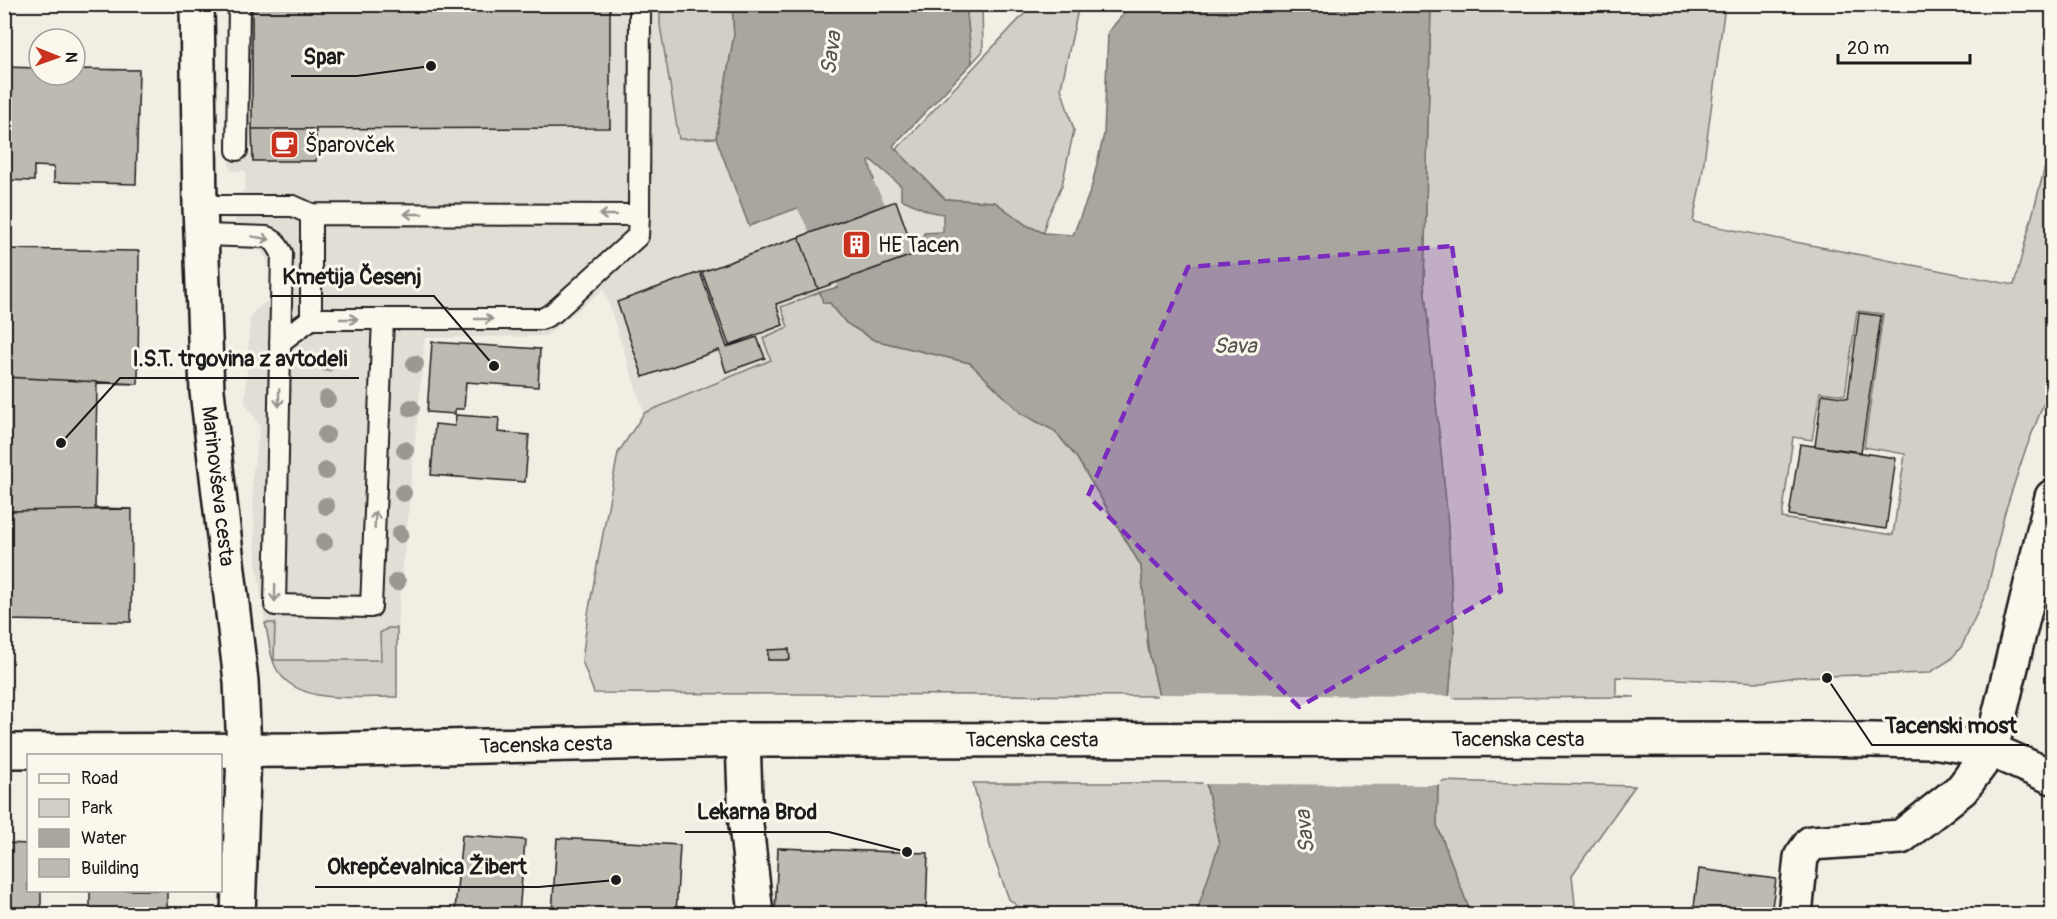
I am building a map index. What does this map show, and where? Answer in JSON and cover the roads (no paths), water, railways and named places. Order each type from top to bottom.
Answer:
[{"type":"main road","name":"Marinovševa cesta","points":[[197,4],[207,391],[240,681],[244,751],[238,915]]},
{"type":"main road","points":[[1796,915],[1801,857],[1811,843],[1901,837],[1962,789],[1991,750],[2052,497]]},
{"type":"main road","name":"Tacenska cesta","points":[[4,751],[244,751],[743,740],[973,738],[1921,741],[1991,750],[2052,777]]},
{"type":"main road","points":[[743,740],[746,825],[756,915]]},
{"type":"lane","points":[[237,150],[239,4]]},
{"type":"lane","points":[[280,342],[312,319],[542,319],[553,313],[638,236],[640,4]]},
{"type":"lane","points":[[202,221],[293,206],[311,214],[639,214]]},
{"type":"lane","points":[[311,214],[312,319]]},
{"type":"lane","points":[[202,221],[267,237],[275,242],[282,253],[275,605],[371,607],[383,319]]},
{"type":"water","name":"Sava","points":[[732,5],[966,5],[972,63],[893,146],[945,199],[995,202],[1026,225],[1044,233],[1073,235],[1091,189],[1104,134],[1108,32],[1131,5],[1431,5],[1424,284],[1447,512],[1454,634],[1449,698],[1438,781],[1437,825],[1471,914],[1196,914],[1219,844],[1206,783],[1159,696],[1148,647],[1141,566],[1077,458],[1055,431],[1022,414],[970,363],[874,340],[846,323],[830,303],[823,303],[820,292],[902,269],[935,273],[935,268],[916,260],[924,233],[943,232],[943,214],[928,211],[901,199],[901,186],[871,160],[869,162],[874,180],[749,226],[716,138],[734,35]]},
{"type":"waterway","name":"Sava","points":[[837,4],[817,151],[835,194],[881,283],[922,301],[979,306]]},
{"type":"place","name":"Spar","points":[[431,66]]},
{"type":"place","name":"Šparovček","points":[[284,145]]},
{"type":"place","name":"HE Tacen","points":[[857,245]]},
{"type":"place","name":"Kmetija Česenj","points":[[494,366]]},
{"type":"place","name":"I.S.T. trgovina z avtodeli","points":[[61,443]]},
{"type":"place","name":"Tacenski most","points":[[1827,678]]},
{"type":"place","name":"Lekarna Brod","points":[[907,852]]},
{"type":"place","name":"Okrepčevalnica Žibert","points":[[616,880]]}]
